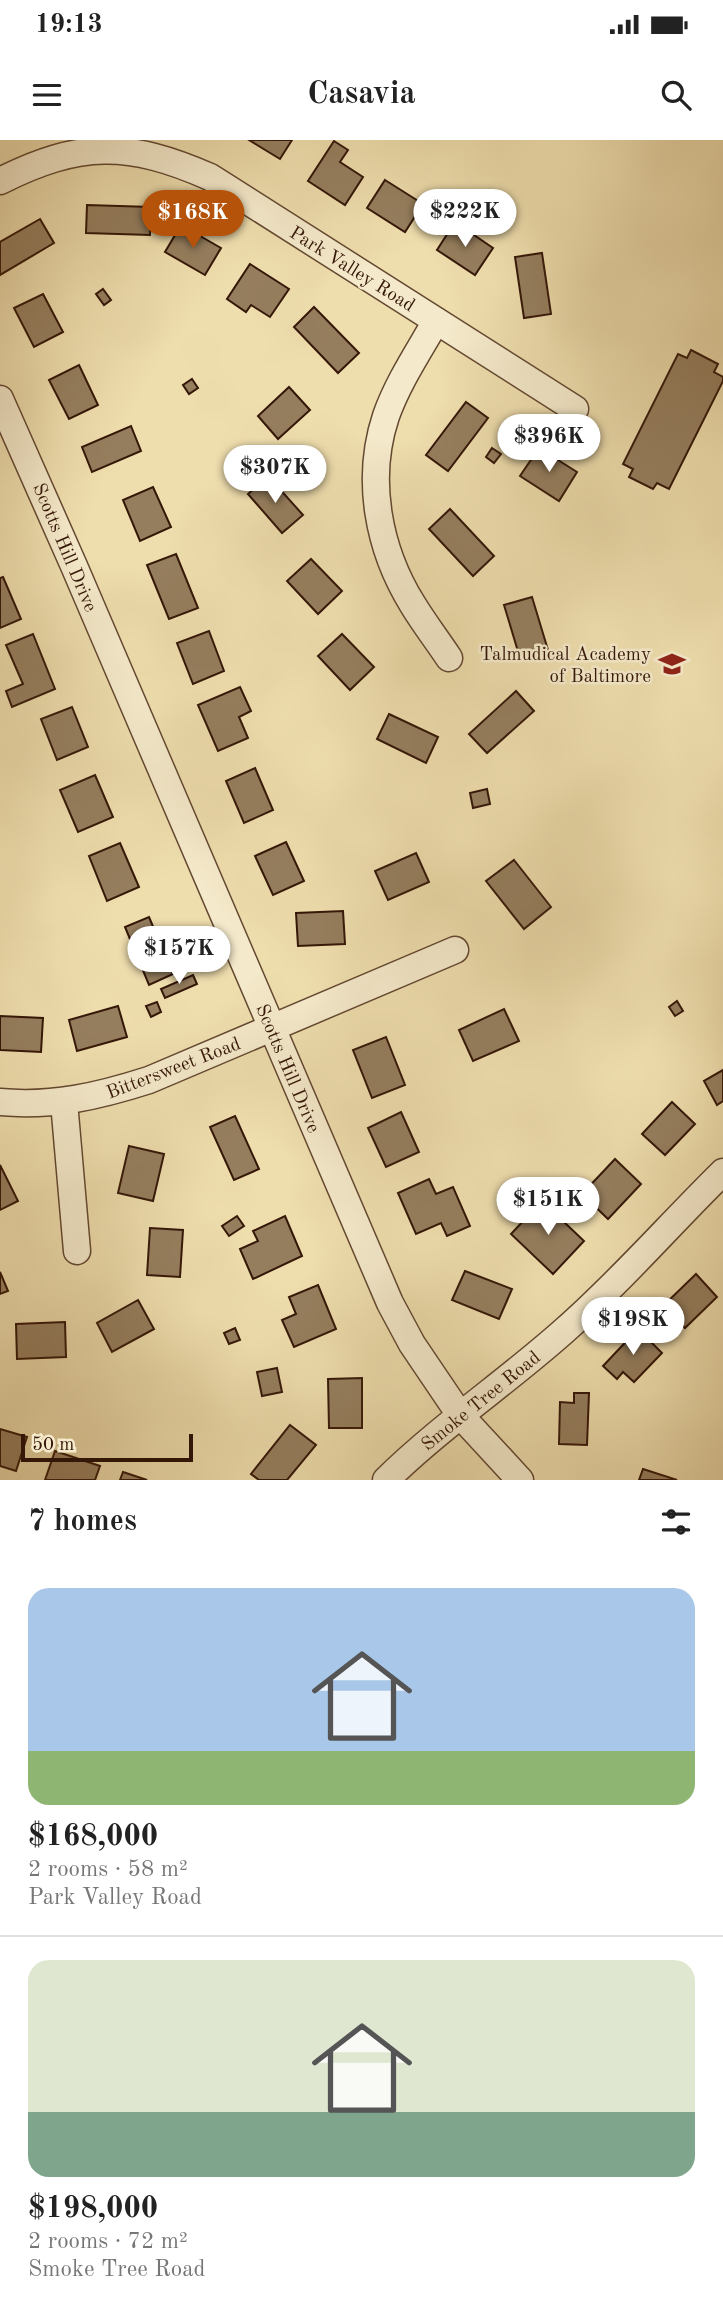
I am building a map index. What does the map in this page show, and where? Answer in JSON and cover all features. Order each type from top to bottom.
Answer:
[{"type":"street","name":"Park Valley Road","points":[[0,181],[38,163],[73,153],[108,150],[143,153],[180,164],[210,177],[575,409]]},
{"type":"street","points":[[436,321],[387,415],[377,454],[376,495],[382,536],[394,569],[412,604],[449,657]]},
{"type":"street","name":"Scotts Hill Drive","points":[[0,399],[390,1303],[429,1372],[460,1415],[520,1480]]},
{"type":"street","name":"Bittersweet Road","points":[[0,1102],[64,1102],[103,1095],[149,1080],[455,950]]},
{"type":"street","points":[[64,1102],[77,1251]]},
{"type":"street","name":"Smoke Tree Road","points":[[386,1480],[460,1415],[569,1327],[723,1172]]},
{"type":"building","points":[[249,140],[292,140],[280,159]]},
{"type":"building","points":[[334,141],[348,150],[340,162],[363,177],[345,205],[308,181]]},
{"type":"building","points":[[385,180],[423,204],[405,232],[367,208]]},
{"type":"building","points":[[87,205],[151,207],[150,235],[86,233]]},
{"type":"building","points":[[40,219],[54,243],[0,275],[0,242]]},
{"type":"building","points":[[455,222],[493,248],[475,275],[437,250]]},
{"type":"building","points":[[181,225],[221,248],[205,275],[165,252]]},
{"type":"building","points":[[542,253],[551,314],[524,318],[515,257]]},
{"type":"building","points":[[250,264],[289,289],[270,317],[251,305],[246,312],[227,299]]},
{"type":"building","points":[[103,289],[111,300],[104,305],[96,294]]},
{"type":"building","points":[[43,294],[63,332],[34,347],[14,308]]},
{"type":"building","points":[[314,307],[359,353],[338,373],[294,327]]},
{"type":"building","points":[[691,350],[718,364],[714,372],[723,377],[723,381],[669,489],[657,483],[653,489],[629,477],[633,469],[623,464],[678,354],[687,358]]},
{"type":"building","points":[[79,365],[98,405],[69,419],[49,380]]},
{"type":"building","points":[[192,379],[198,388],[189,394],[183,385]]},
{"type":"building","points":[[289,387],[310,410],[278,439],[258,416]]},
{"type":"building","points":[[466,402],[488,418],[448,471],[426,455]]},
{"type":"building","points":[[131,426],[141,451],[92,472],[82,447]]},
{"type":"building","points":[[492,448],[501,454],[494,463],[486,457]]},
{"type":"building","points":[[539,448],[577,472],[559,501],[520,476]]},
{"type":"building","points":[[268,476],[303,515],[282,533],[248,494]]},
{"type":"building","points":[[153,487],[171,527],[140,541],[123,500]]},
{"type":"building","points":[[450,509],[494,556],[473,576],[429,529]]},
{"type":"building","points":[[176,554],[198,608],[169,619],[147,565]]},
{"type":"building","points":[[311,559],[342,591],[318,614],[287,581]]},
{"type":"building","points":[[3,577],[21,619],[0,628],[0,578]]},
{"type":"building","points":[[532,597],[548,650],[520,658],[504,605]]},
{"type":"building","points":[[209,631],[224,671],[193,684],[177,643]]},
{"type":"building","points":[[33,634],[55,689],[12,707],[6,691],[23,684],[6,645]]},
{"type":"building","points":[[342,634],[374,667],[350,690],[318,656]]},
{"type":"building","points":[[240,687],[251,711],[239,717],[248,738],[218,751],[198,705]]},
{"type":"building","points":[[516,691],[534,711],[487,753],[469,734]]},
{"type":"building","points":[[72,707],[88,747],[57,760],[41,719]]},
{"type":"building","points":[[389,714],[438,737],[426,763],[377,739]]},
{"type":"building","points":[[255,768],[273,810],[244,823],[226,781]]},
{"type":"building","points":[[95,775],[113,817],[78,832],[60,790]]},
{"type":"building","points":[[487,789],[490,804],[473,808],[470,793]]},
{"type":"building","points":[[286,842],[304,881],[273,895],[255,856]]},
{"type":"building","points":[[120,843],[139,887],[107,901],[89,856]]},
{"type":"building","points":[[416,853],[429,882],[388,900],[375,871]]},
{"type":"building","points":[[514,860],[551,907],[524,929],[486,881]]},
{"type":"building","points":[[343,911],[345,944],[298,946],[296,913]]},
{"type":"building","points":[[149,917],[173,974],[149,985],[125,927]]},
{"type":"building","points":[[193,975],[197,984],[165,998],[161,989]]},
{"type":"building","points":[[677,1001],[683,1011],[675,1016],[669,1007]]},
{"type":"building","points":[[157,1002],[161,1012],[151,1017],[146,1006]]},
{"type":"building","points":[[118,1006],[127,1037],[77,1051],[69,1020]]},
{"type":"building","points":[[504,1009],[519,1041],[473,1061],[459,1030]]},
{"type":"building","points":[[0,1016],[43,1018],[41,1052],[0,1050]]},
{"type":"building","points":[[386,1037],[405,1085],[372,1098],[353,1050]]},
{"type":"building","points":[[723,1070],[723,1101],[717,1105],[704,1081]]},
{"type":"building","points":[[672,1102],[695,1124],[665,1155],[642,1134]]},
{"type":"building","points":[[401,1112],[419,1152],[386,1167],[368,1128]]},
{"type":"building","points":[[235,1116],[259,1169],[234,1180],[210,1127]]},
{"type":"building","points":[[129,1146],[164,1154],[153,1201],[118,1193]]},
{"type":"building","points":[[615,1159],[641,1184],[608,1219],[582,1194]]},
{"type":"building","points":[[0,1165],[18,1201],[0,1210]]},
{"type":"building","points":[[429,1179],[436,1194],[453,1187],[470,1226],[447,1236],[441,1223],[416,1234],[398,1193]]},
{"type":"building","points":[[542,1201],[584,1241],[553,1274],[511,1234]]},
{"type":"building","points":[[237,1216],[244,1226],[229,1236],[222,1226]]},
{"type":"building","points":[[285,1216],[302,1256],[253,1279],[240,1249],[258,1241],[253,1231]]},
{"type":"building","points":[[150,1228],[183,1230],[180,1277],[147,1275]]},
{"type":"building","points":[[465,1271],[512,1289],[499,1319],[452,1300]]},
{"type":"building","points":[[0,1272],[8,1291],[0,1294]]},
{"type":"building","points":[[696,1274],[717,1297],[685,1328],[663,1306]]},
{"type":"building","points":[[318,1285],[336,1329],[294,1347],[282,1320],[296,1314],[289,1297]]},
{"type":"building","points":[[138,1300],[154,1329],[112,1352],[97,1323]]},
{"type":"building","points":[[65,1322],[66,1357],[17,1359],[16,1324]]},
{"type":"building","points":[[235,1328],[240,1340],[229,1344],[224,1333]]},
{"type":"building","points":[[638,1329],[662,1353],[634,1382],[623,1372],[617,1379],[603,1366]]},
{"type":"building","points":[[277,1368],[282,1392],[262,1396],[257,1372]]},
{"type":"building","points":[[362,1378],[362,1428],[329,1428],[328,1379]]},
{"type":"building","points":[[574,1393],[589,1393],[587,1445],[559,1444],[560,1402],[574,1403]]},
{"type":"building","points":[[290,1425],[316,1445],[287,1480],[259,1480],[251,1474]]},
{"type":"building","points":[[0,1429],[27,1437],[16,1471],[0,1466]]},
{"type":"building","points":[[55,1451],[100,1466],[95,1480],[45,1480]]},
{"type":"building","points":[[643,1469],[677,1480],[639,1480]]},
{"type":"building","points":[[123,1472],[147,1480],[120,1480]]},
{"type":"place","name":"Talmudical Academy of Baltimore","points":[[672,664]]}]
